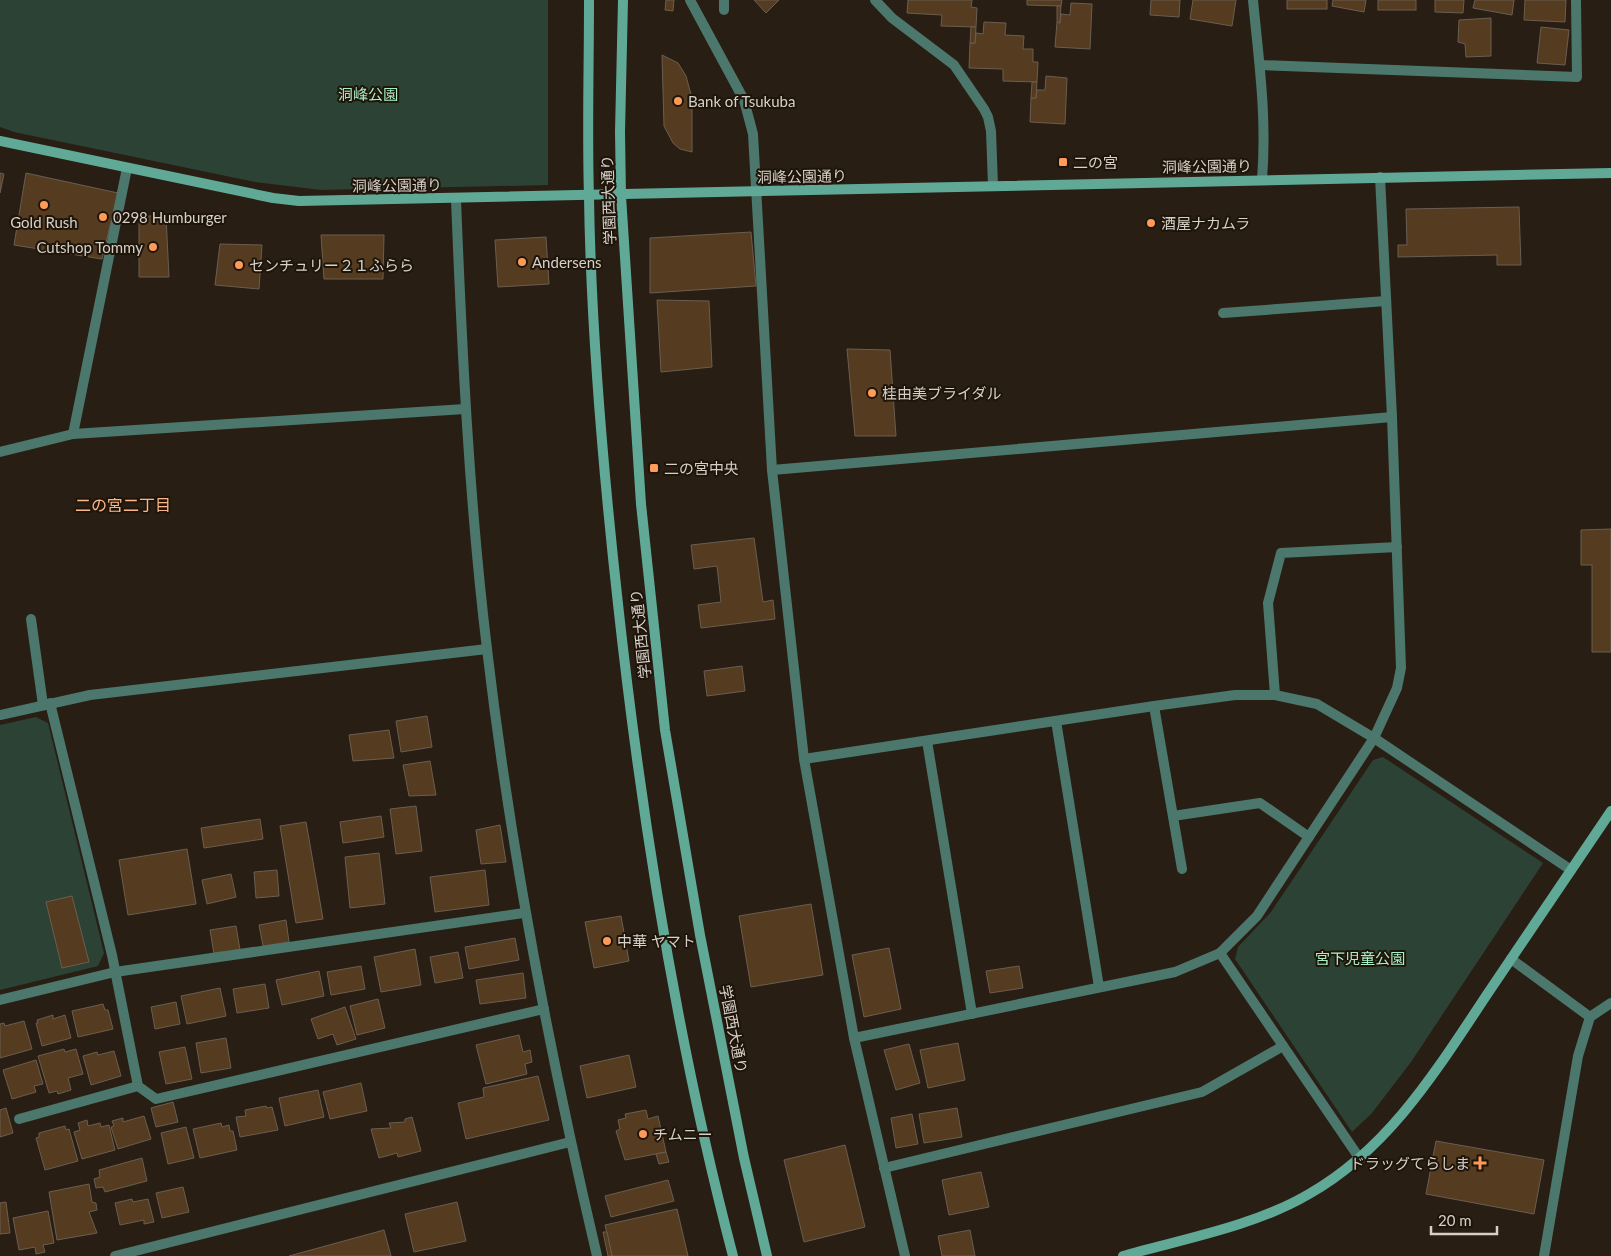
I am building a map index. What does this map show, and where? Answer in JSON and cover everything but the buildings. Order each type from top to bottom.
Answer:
[{"type":"main road","name":"学園西大通り","points":[[589,0],[588,196],[595,348],[607,500],[632,731],[665,942],[705,1138],[733,1256]]},
{"type":"main road","name":"学園西大通り","points":[[623,0],[620,132],[621,196],[641,504],[665,730],[700,935],[744,1158],[767,1256]]},
{"type":"main road","name":"洞峰公園通り","points":[[0,141],[273,198],[299,201],[456,200],[1611,173]]},
{"type":"main road","points":[[1123,1256],[1246,1221],[1281,1208],[1308,1196],[1332,1181],[1360,1159],[1384,1135],[1422,1090],[1611,811]]},
{"type":"street","points":[[690,0],[744,100],[753,134],[772,470],[804,759],[854,1038],[905,1256]]},
{"type":"street","points":[[875,0],[892,18],[954,65],[984,108],[991,131],[993,186]]},
{"type":"street","points":[[1253,0],[1264,97],[1262,180]]},
{"type":"street","points":[[1260,65],[1577,77],[1576,0]]},
{"type":"street","points":[[73,434],[127,168]]},
{"type":"street","points":[[854,1038],[1175,972],[1220,953],[1258,916],[1374,738],[1397,688],[1401,668],[1392,417],[1380,177]]},
{"type":"street","points":[[456,200],[465,409],[487,649],[524,913],[570,1142],[597,1256]]},
{"type":"street","points":[[1223,313],[1386,301]]},
{"type":"street","points":[[0,452],[73,434],[465,409]]},
{"type":"street","points":[[772,470],[1392,417]]},
{"type":"street","points":[[1276,695],[1268,603],[1281,553],[1397,547]]},
{"type":"street","points":[[31,619],[47,704],[115,972],[138,1086],[156,1099],[544,1008]]},
{"type":"street","points":[[0,715],[90,695],[487,649]]},
{"type":"street","points":[[804,759],[1235,695],[1276,695],[1317,704],[1374,738],[1571,870]]},
{"type":"street","points":[[1154,706],[1182,869]]},
{"type":"street","points":[[1056,721],[1099,987]]},
{"type":"street","points":[[927,740],[972,1014]]},
{"type":"street","points":[[1173,816],[1260,803],[1309,837]]},
{"type":"street","points":[[0,1000],[115,972],[524,913]]},
{"type":"street","points":[[1220,953],[1360,1159]]},
{"type":"street","points":[[1511,959],[1590,1017]]},
{"type":"street","points":[[1544,1256],[1578,1056],[1590,1017],[1611,1004]]},
{"type":"street","points":[[884,1168],[1202,1092],[1283,1046]]},
{"type":"street","points":[[19,1120],[138,1086]]},
{"type":"street","points":[[115,1256],[570,1142]]},
{"type":"green space","name":"洞峰公園","points":[[0,0],[548,0],[548,185],[321,190],[255,182],[14,132],[0,127]]},
{"type":"green space","points":[[36,717],[48,723],[104,953],[98,966],[0,990],[0,725]]},
{"type":"green space","name":"宮下児童公園","points":[[1383,757],[1543,863],[1411,1062],[1372,1113],[1352,1132],[1235,959],[1238,947],[1271,912],[1373,760]]},
{"type":"place","name":"Bank of Tsukuba","points":[[678,101]]},
{"type":"place","name":"二の宮","points":[[1063,162]]},
{"type":"place","name":"Gold Rush","points":[[44,205]]},
{"type":"place","name":"0298 Humburger","points":[[103,217]]},
{"type":"place","name":"酒屋ナカムラ","points":[[1151,223]]},
{"type":"place","name":"Cutshop Tommy","points":[[153,247]]},
{"type":"place","name":"Andersens","points":[[522,262]]},
{"type":"place","name":"センチュリー２１ふらら","points":[[239,265]]},
{"type":"place","name":"桂由美ブライダル","points":[[872,393]]},
{"type":"place","name":"二の宮中央","points":[[654,468]]},
{"type":"place","name":"中華 ヤマト","points":[[607,941]]},
{"type":"place","name":"チムニー","points":[[643,1134]]},
{"type":"place","name":"ドラッグてらしま","points":[[1480,1163]]},
{"type":"district","name":"二の宮二丁目","points":[[123,504]]}]
